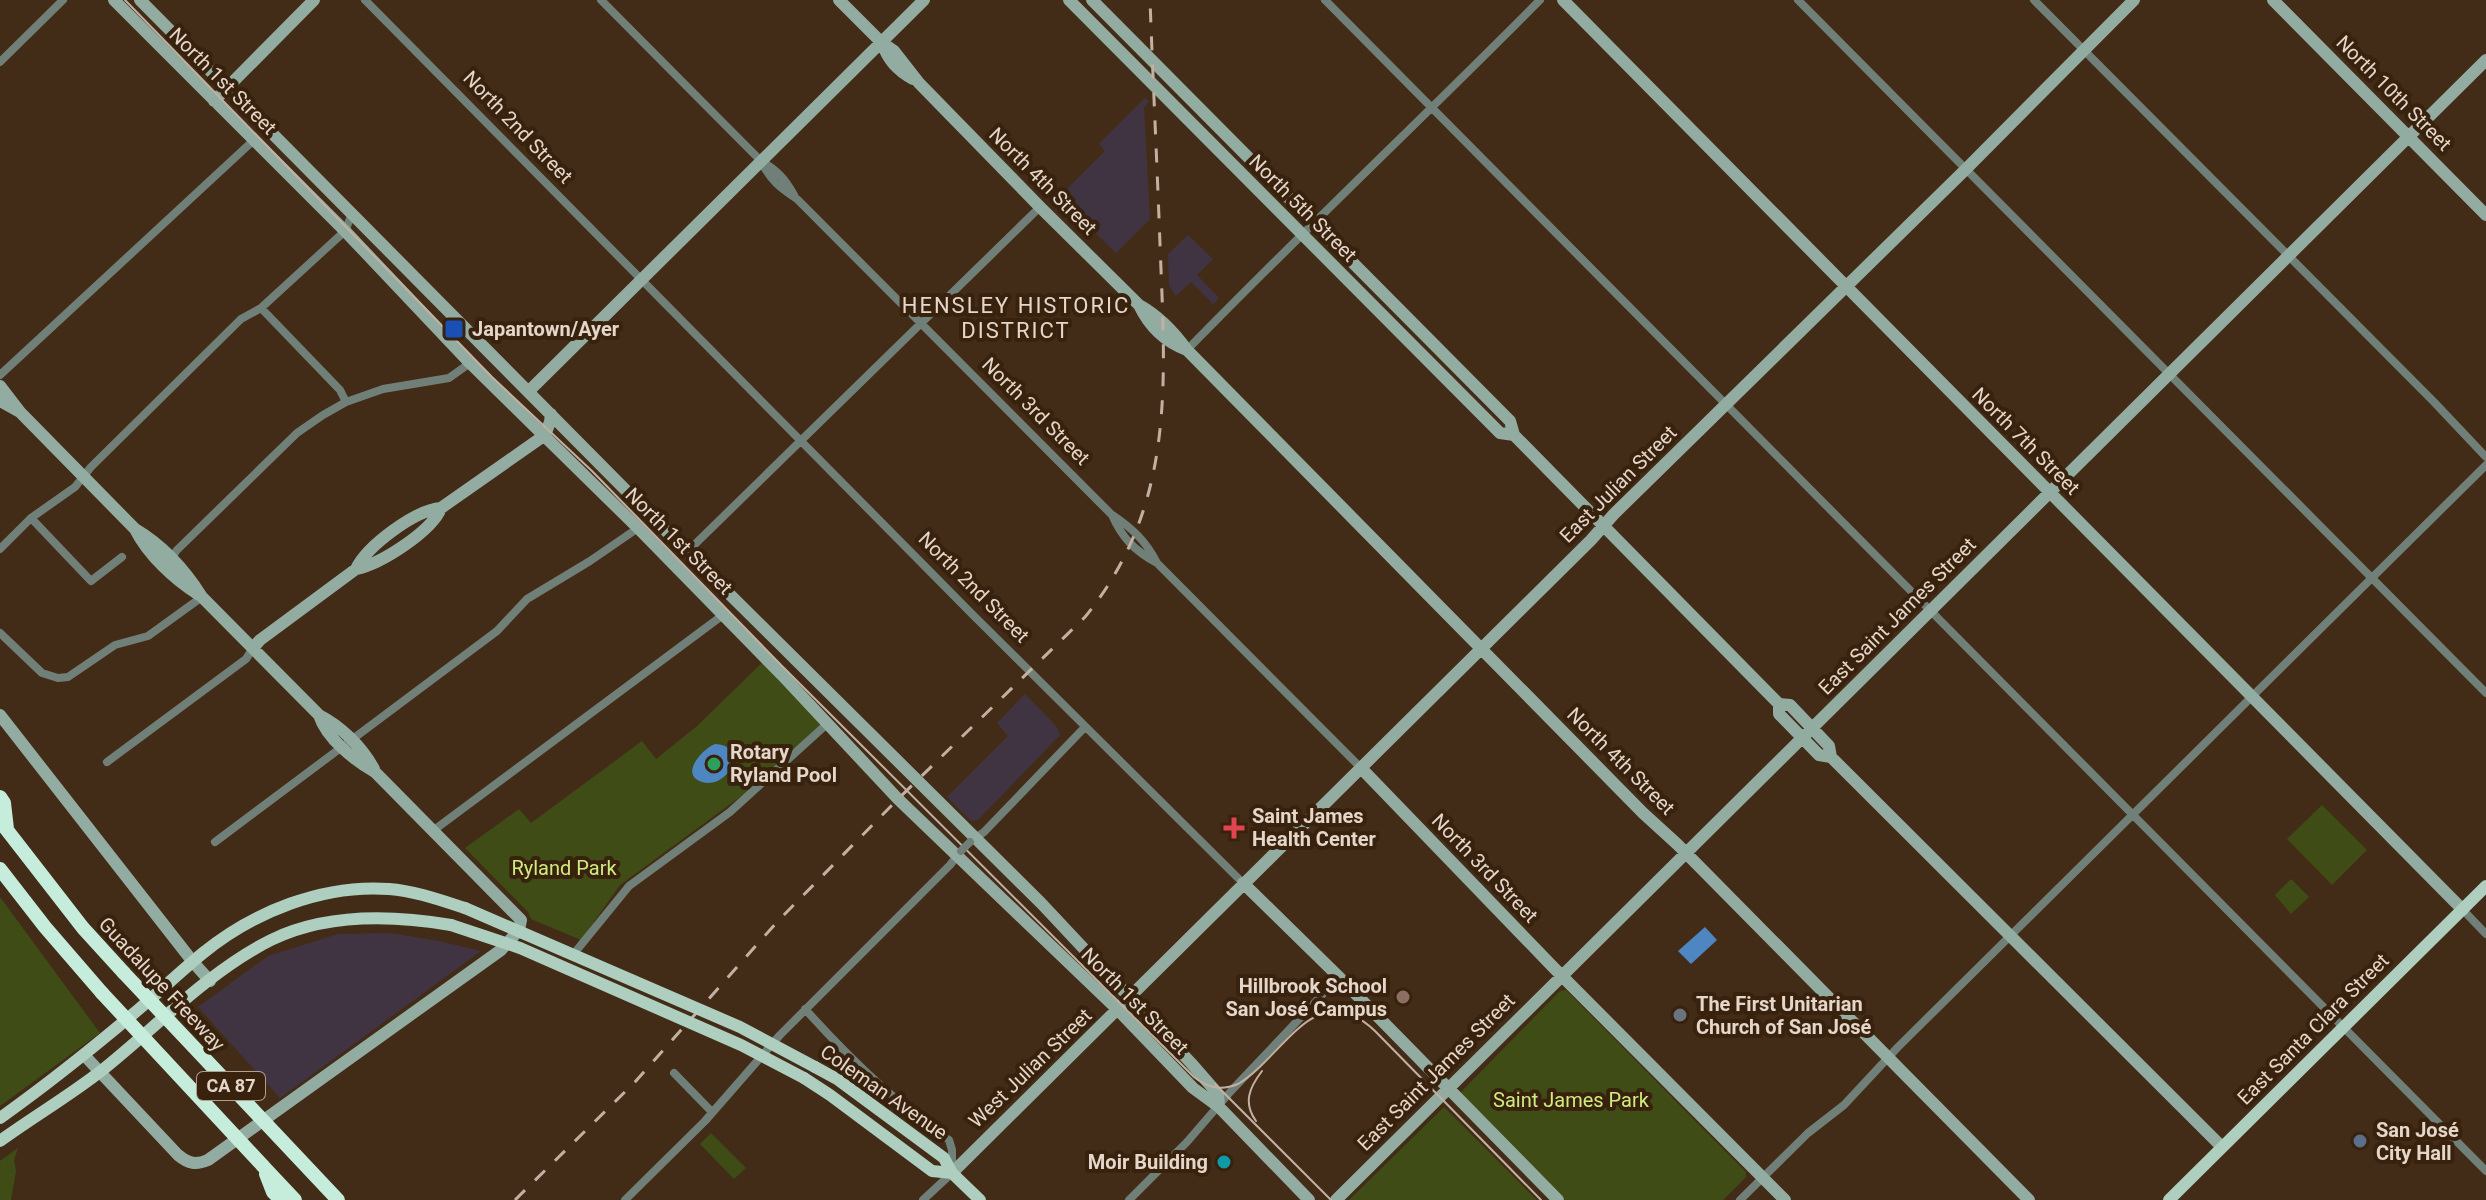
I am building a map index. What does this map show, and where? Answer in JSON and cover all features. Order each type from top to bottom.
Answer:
[{"type":"highway","points":[[0,797],[4,803],[4,827]]},
{"type":"highway","name":"Guadalupe Freeway","points":[[4,827],[83,928],[338,1200]]},
{"type":"highway","name":"CA 87","points":[[0,869],[102,993],[295,1200]]},
{"type":"highway","points":[[263,1166],[273,1192],[281,1200]]},
{"type":"main road","name":"East Santa Clara Street","points":[[2169,1200],[2486,886]]},
{"type":"main road","name":"Coleman Avenue","points":[[4,1116],[84,1055],[216,944],[268,914],[300,901],[339,891],[388,889],[411,892],[465,908],[740,1027],[851,1089],[944,1158],[952,1173]]},
{"type":"main road","name":"Coleman Avenue","points":[[4,1138],[100,1071],[250,952],[274,939],[322,924],[397,919],[451,925],[520,948],[741,1045],[804,1078],[932,1171],[952,1173]]},
{"type":"main road","points":[[952,1173],[980,1200]]},
{"type":"street","points":[[0,62],[63,0]]},
{"type":"street","name":"North 1st Street","points":[[114,0],[345,231],[470,363],[638,528],[898,799],[1118,1010],[1193,1088],[1219,1107],[1309,1200]]},
{"type":"street","name":"North 1st Street","points":[[140,0],[1130,998],[1218,1094],[1219,1107]]},
{"type":"street","points":[[214,101],[314,0]]},
{"type":"street","name":"North 2nd Street","points":[[365,0],[800,441],[1339,977],[1558,1200]]},
{"type":"street","name":"North 3rd Street","points":[[601,0],[761,161],[785,179],[797,199],[1111,514],[1130,545],[1157,563],[1785,1200]]},
{"type":"street","name":"North 4th Street","points":[[839,0],[894,51],[919,83],[1040,207],[1139,305],[1153,313],[1177,336],[1187,350],[2029,1200]]},
{"type":"street","points":[[529,391],[924,0]]},
{"type":"street","name":"North 5th Street","points":[[1069,0],[1500,433],[1514,435]]},
{"type":"street","name":"North 5th Street","points":[[1092,0],[1510,421],[1514,435],[1779,704],[1790,705],[1829,746],[1831,757],[2222,1147]]},
{"type":"street","points":[[1325,0],[2486,1171]]},
{"type":"street","points":[[1187,350],[1540,0]]},
{"type":"street","name":"North 7th Street","points":[[1563,0],[2463,910]]},
{"type":"street","points":[[1798,0],[2486,693]]},
{"type":"street","points":[[2034,0],[2486,457]]},
{"type":"street","name":"East Julian Street","points":[[1130,998],[2134,0]]},
{"type":"street","name":"North 10th Street","points":[[2273,0],[2486,215]]},
{"type":"street","name":"East Saint James Street","points":[[1336,1200],[2486,60]]},
{"type":"street","points":[[0,375],[254,140]]},
{"type":"street","points":[[687,552],[1040,207]]},
{"type":"street","points":[[0,549],[31,518],[75,487],[241,319],[261,308],[345,231],[352,214]]},
{"type":"street","points":[[261,308],[340,390],[346,402]]},
{"type":"street","points":[[168,563],[297,433],[346,402],[383,389],[449,378],[470,363]]},
{"type":"street","points":[[0,386],[20,412],[135,529],[151,538],[168,563],[189,577],[202,597],[319,715],[330,721],[347,744],[368,759],[375,772],[521,920],[519,930],[506,946],[208,1160],[193,1164],[178,1155],[84,1055]]},
{"type":"street","points":[[0,401],[20,412]]},
{"type":"street","points":[[107,762],[246,659],[260,640],[356,569],[367,567],[394,552],[437,518],[441,508],[545,435],[551,414]]},
{"type":"street","points":[[1740,1200],[1808,1133],[1844,1105],[2010,936],[2486,465]]},
{"type":"street","points":[[31,518],[91,581],[122,557]]},
{"type":"street","points":[[215,842],[497,631],[527,599],[638,528]]},
{"type":"street","points":[[0,633],[42,673],[49,677],[68,677],[115,645],[148,636],[202,597]]},
{"type":"street","points":[[434,830],[723,615]]},
{"type":"street","name":"North 5th Street","points":[[1779,704],[1779,714],[1819,755],[1831,757]]},
{"type":"street","points":[[0,715],[210,981]]},
{"type":"street","points":[[560,969],[629,886],[730,812],[828,723]]},
{"type":"street","points":[[625,1200],[712,1112],[805,1009],[1085,727]]},
{"type":"street","points":[[2463,910],[2486,934]]},
{"type":"street","points":[[519,930],[573,955]]},
{"type":"street","points":[[1129,1200],[1187,1142],[1339,977]]},
{"type":"street","name":"West Julian Street","points":[[923,1200],[1130,998]]},
{"type":"street","points":[[805,1009],[851,1060],[949,1140],[952,1173]]},
{"type":"street","points":[[674,1073],[712,1112]]},
{"type":"shaded area","points":[[1145,98],[1149,102],[1144,107],[1150,219],[1116,253],[1059,197],[1105,151],[1099,144]]},
{"type":"shaded area","points":[[1188,235],[1213,259],[1197,275],[1219,298],[1213,304],[1191,282],[1176,296],[1169,286],[1168,254]]},
{"type":"shaded area","points":[[1025,694],[1057,727],[1060,735],[978,820],[971,821],[947,797],[1008,736],[997,723]]},
{"type":"shaded area","points":[[390,933],[481,951],[280,1098],[198,1007],[268,956],[338,934]]},
{"type":"green space","name":"Ryland Park","points":[[769,656],[826,719],[751,789],[620,885],[581,940],[531,919],[528,912],[465,848],[519,809],[531,823],[642,741],[656,759],[697,726]]},
{"type":"green space","points":[[2322,805],[2367,850],[2332,885],[2287,839]]},
{"type":"green space","points":[[2291,879],[2309,897],[2291,914],[2275,895]]},
{"type":"green space","points":[[0,897],[100,1033],[0,1106]]},
{"type":"green space","name":"Saint James Park","points":[[1566,990],[1746,1172],[1746,1177],[1723,1200],[1565,1200],[1460,1093],[1560,991]]},
{"type":"green space","name":"Saint James Park","points":[[1444,1107],[1537,1200],[1349,1200]]},
{"type":"green space","points":[[711,1133],[746,1168],[734,1179],[700,1144]]},
{"type":"green space","points":[[18,1148],[11,1200],[0,1200],[0,1161]]},
{"type":"water","name":"Rotary Ryland Pool","points":[[715,744],[732,752],[732,767],[720,780],[711,783],[695,779],[692,774],[695,762]]},
{"type":"water","points":[[1705,927],[1717,940],[1691,964],[1678,951]]},
{"type":"tram line","points":[[125,0],[492,377],[592,471],[782,666],[1194,1077],[1215,1087],[1238,1084],[1255,1072],[1301,1026],[1317,1016],[1335,1011],[1354,1016],[1375,1031],[1541,1200]]},
{"type":"tram line","points":[[1256,1121],[1249,1096],[1262,1071]]},
{"type":"tram line","points":[[1215,1084],[1331,1200]]},
{"type":"railway","points":[[515,1200],[635,1082],[777,922],[1085,617],[1115,574],[1136,530],[1150,485],[1159,439],[1163,392],[1150,0]]},
{"type":"place","name":"Japantown/Ayer","points":[[454,329]]},
{"type":"place","name":"Rotary Ryland Pool","points":[[714,764]]},
{"type":"place","name":"Saint James Health Center","points":[[1234,828]]},
{"type":"place","name":"Hillbrook School San José Campus","points":[[1403,997]]},
{"type":"place","name":"The First Unitarian Church of San José","points":[[1680,1015]]},
{"type":"place","name":"San José City Hall","points":[[2360,1141]]},
{"type":"place","name":"Moir Building","points":[[1224,1162]]},
{"type":"district","name":"HENSLEY HISTORIC DISTRICT","points":[[1016,318]]}]
